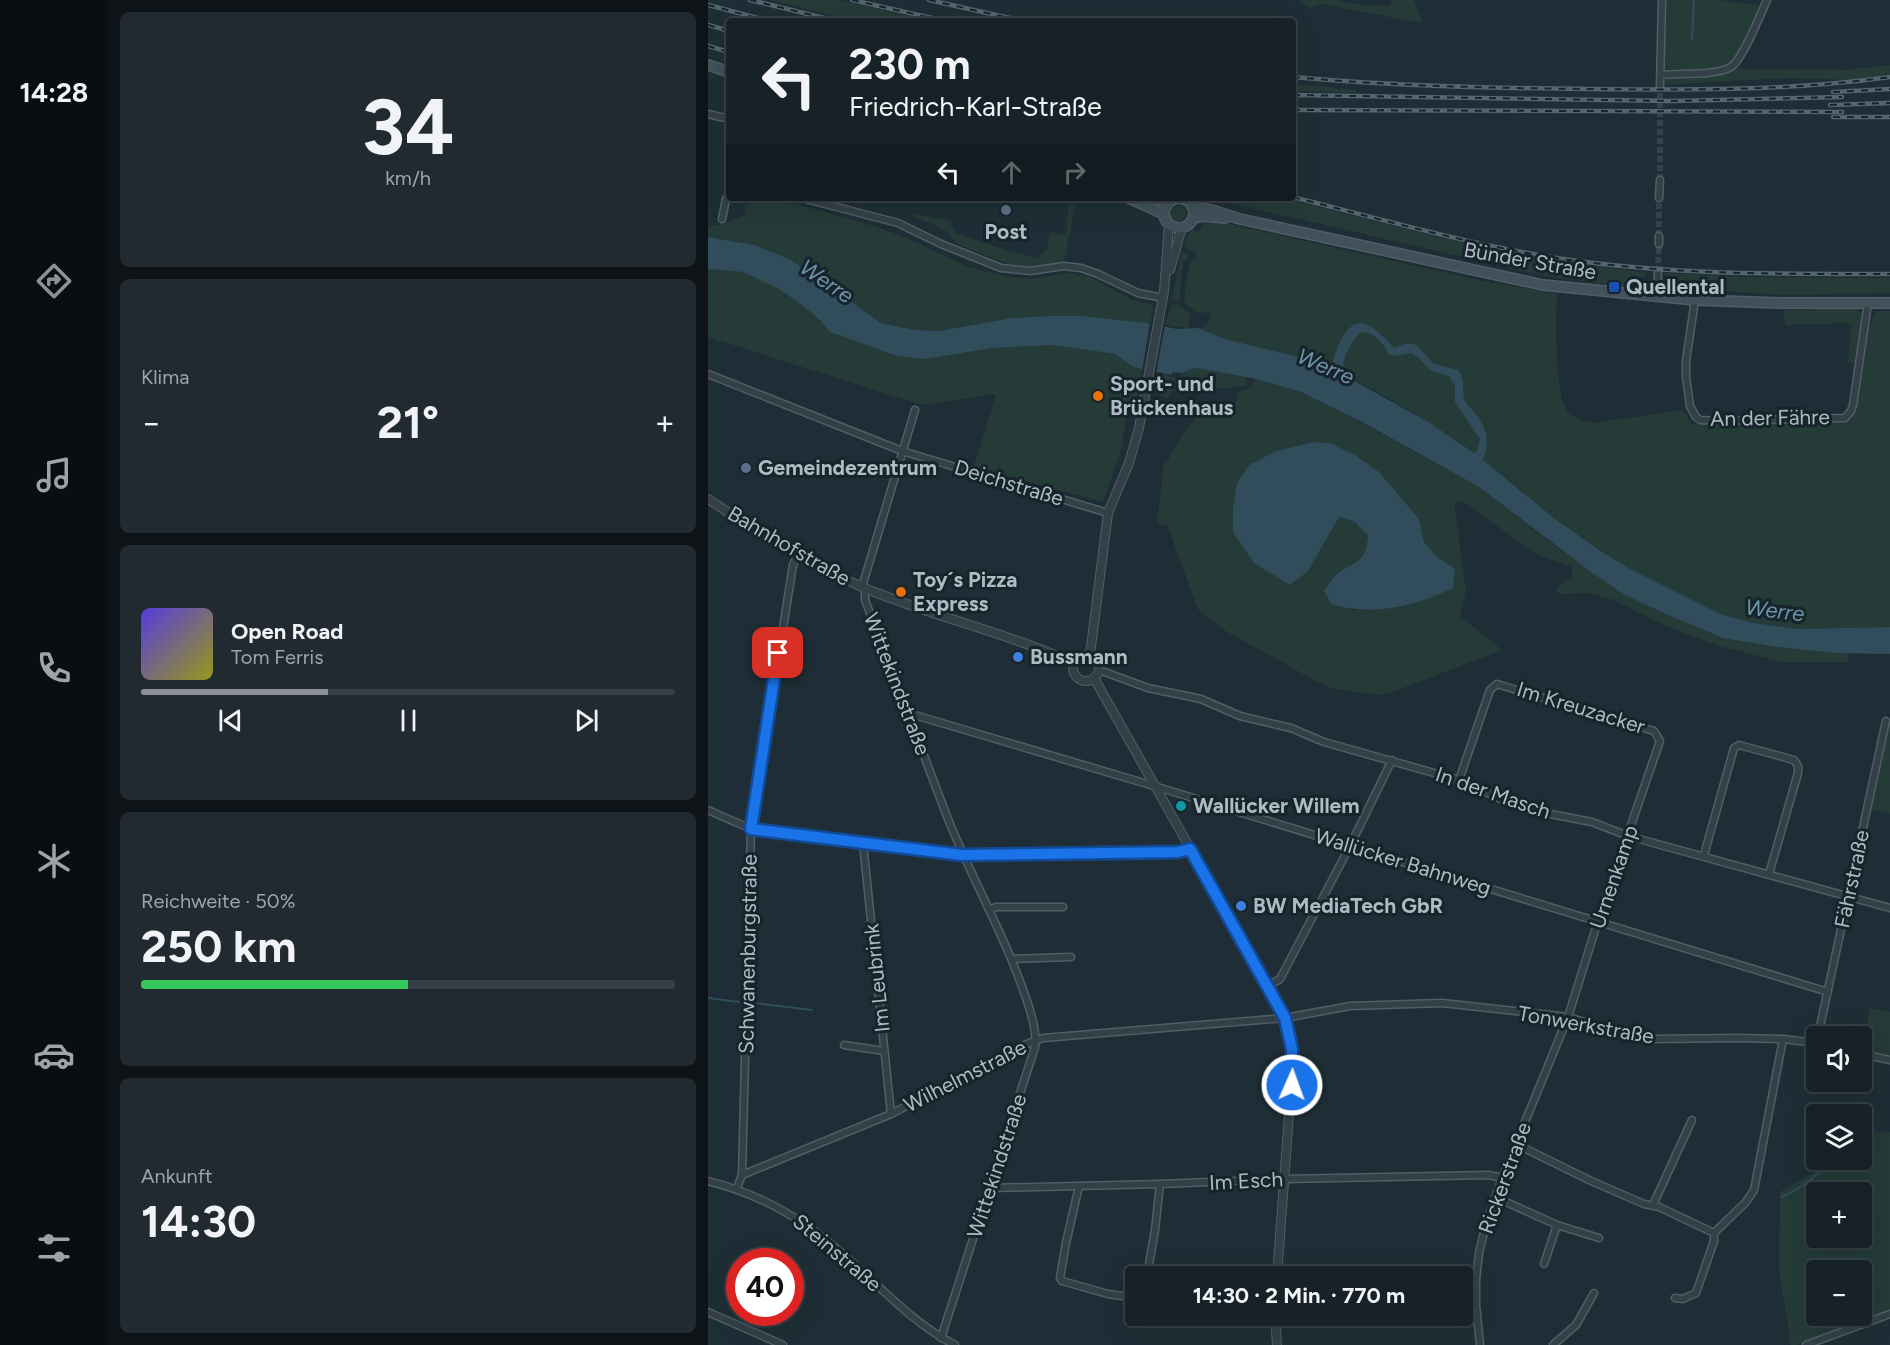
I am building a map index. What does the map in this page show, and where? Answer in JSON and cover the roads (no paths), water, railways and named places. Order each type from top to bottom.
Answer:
[{"type":"main road","points":[[708,65],[726,71]]},
{"type":"main road","points":[[1136,201],[1164,214],[1169,224],[1182,227],[1189,224],[1193,218],[1192,206]]},
{"type":"main road","points":[[1163,201],[1169,202],[1164,214]]},
{"type":"main road","points":[[1186,201],[1192,206],[1240,219]]},
{"type":"main road","points":[[1193,218],[1204,216],[1240,219]]},
{"type":"main road","name":"Bünder Straße","points":[[1240,219],[1543,285],[1695,300],[1890,303]]},
{"type":"street","points":[[1660,86],[1662,0]]},
{"type":"street","points":[[1661,75],[1720,71],[1730,67],[1740,57],[1767,0]]},
{"type":"street","points":[[708,114],[726,118]]},
{"type":"street","points":[[1659,198],[1660,180]]},
{"type":"street","points":[[722,219],[726,199]]},
{"type":"street","points":[[814,201],[898,223],[941,244],[1000,268],[1030,271],[1064,266],[1081,268],[1138,293],[1163,295]]},
{"type":"street","points":[[1090,655],[1108,513],[1135,444],[1163,295],[1169,224]]},
{"type":"street","points":[[1163,295],[1182,227]]},
{"type":"street","points":[[1657,297],[1658,272]]},
{"type":"street","name":"An der Fähre","points":[[1695,300],[1686,361],[1690,406],[1700,420],[1723,421],[1845,418],[1848,416],[1853,405],[1868,303]]},
{"type":"street","name":"Deichstraße","points":[[708,374],[902,451],[1108,513]]},
{"type":"street","points":[[863,588],[915,410]]},
{"type":"street","name":"Bahnhofstraße","points":[[708,499],[797,556],[863,588],[1074,663]]},
{"type":"street","name":"Schwanenburgstraße","points":[[742,1175],[751,829],[793,565],[797,556]]},
{"type":"street","name":"Wittekindstraße","points":[[863,588],[865,600],[962,855],[1012,959],[1030,1011],[1036,1039],[944,1341]]},
{"type":"street","points":[[1090,655],[1096,659],[1099,670],[1094,678],[1087,681],[1079,679],[1074,673],[1074,663],[1081,656],[1090,655]]},
{"type":"street","name":"In der Masch","points":[[1099,670],[1149,688],[1201,699],[1240,716],[1291,728],[1324,742],[1459,780],[1505,801],[1540,812],[1592,822],[1628,836],[1704,855],[1890,908]]},
{"type":"street","points":[[1094,678],[1285,1018],[1293,1061],[1278,1266]]},
{"type":"street","name":"Im Kreuzacker","points":[[1459,780],[1490,690],[1497,684],[1654,731],[1659,737]]},
{"type":"street","name":"Wallücker Bahnweg","points":[[908,713],[1828,992]]},
{"type":"street","name":"Fährstraße","points":[[1820,1026],[1886,721]]},
{"type":"street","name":"Urnenkamp","points":[[1568,1017],[1598,921],[1660,744],[1659,737]]},
{"type":"street","points":[[1704,855],[1734,748],[1739,745],[1794,760],[1798,766],[1798,772],[1769,874]]},
{"type":"street","points":[[1268,986],[1280,979],[1392,760]]},
{"type":"street","points":[[708,810],[751,829],[962,855],[1178,852],[1190,849]]},
{"type":"street","name":"Im Leubrink","points":[[863,843],[891,1114]]},
{"type":"street","points":[[989,910],[996,907],[1063,908]]},
{"type":"street","points":[[1012,959],[1071,957]]},
{"type":"street","name":"Tonwerkstraße","points":[[1285,1018],[1350,1006],[1442,1003],[1568,1017],[1630,1036],[1650,1039],[1806,1041]]},
{"type":"street","name":"Rickerstraße","points":[[1480,1345],[1476,1280],[1482,1238],[1502,1178],[1568,1017]]},
{"type":"street","name":"Wilhelmstraße","points":[[742,1175],[891,1114],[1036,1039],[1285,1018]]},
{"type":"street","points":[[1676,1298],[1683,1299],[1695,1293],[1714,1240],[1714,1233],[1746,1203],[1754,1190],[1783,1039]]},
{"type":"street","points":[[844,1045],[884,1051]]},
{"type":"street","points":[[1872,1056],[1890,1060]]},
{"type":"street","points":[[1653,1205],[1692,1120]]},
{"type":"street","points":[[1516,1144],[1588,1180],[1644,1204],[1653,1205],[1714,1233]]},
{"type":"street","points":[[737,1188],[742,1175]]},
{"type":"street","name":"Im Esch","points":[[990,1188],[1489,1175],[1502,1178]]},
{"type":"street","name":"Steinstraße","points":[[708,1181],[737,1188],[794,1216],[844,1254],[920,1323],[944,1341],[955,1345]]},
{"type":"street","points":[[1149,1266],[1160,1184]]},
{"type":"street","points":[[1079,1186],[1060,1278],[1062,1281],[1125,1296]]},
{"type":"street","points":[[1495,1197],[1557,1225],[1599,1238]]},
{"type":"street","points":[[1544,1264],[1557,1225]]},
{"type":"street","points":[[1553,1345],[1576,1325],[1594,1293]]},
{"type":"street","points":[[708,1312],[783,1345]]},
{"type":"street","points":[[1806,1345],[1890,1314]]},
{"type":"street","points":[[1276,1326],[1277,1345]]},
{"type":"water","name":"Werre","points":[[708,237],[754,245],[791,260],[881,323],[914,330],[939,331],[1012,318],[1082,316],[1177,329],[1198,328],[1225,339],[1311,360],[1329,367],[1345,334],[1352,326],[1365,324],[1379,333],[1394,348],[1407,343],[1416,345],[1434,364],[1458,370],[1466,403],[1476,414],[1485,431],[1487,442],[1483,460],[1554,518],[1599,550],[1630,569],[1720,614],[1753,623],[1800,629],[1890,627],[1890,654],[1835,653],[1723,638],[1668,615],[1625,595],[1591,572],[1479,487],[1364,423],[1299,391],[1256,379],[1196,368],[1181,373],[1173,372],[1171,375],[1133,367],[1115,354],[1054,345],[992,348],[925,359],[897,356],[830,332],[820,320],[779,289],[743,272],[708,269]],"holes":[[[1360,332],[1365,332],[1378,339],[1389,355],[1411,353],[1430,370],[1449,376],[1455,386],[1455,402],[1480,439],[1478,449],[1474,453],[1430,423],[1344,375],[1347,352]]]},
{"type":"water","points":[[1313,442],[1330,443],[1355,455],[1379,472],[1419,519],[1424,542],[1437,557],[1455,569],[1453,588],[1425,600],[1394,608],[1362,610],[1331,604],[1324,591],[1336,575],[1362,557],[1368,536],[1355,522],[1339,517],[1308,571],[1290,585],[1254,563],[1233,532],[1233,508],[1237,483],[1249,465],[1276,451]]},
{"type":"waterway","points":[[1692,40],[1694,0]]},
{"type":"waterway","points":[[708,998],[739,1002]]},
{"type":"waterway","points":[[753,1003],[812,1010]]},
{"type":"waterway","points":[[1782,1197],[1809,1181],[1821,1170]]},
{"type":"tunnel","points":[[1660,86],[1660,180]]},
{"type":"tunnel","points":[[1659,198],[1659,236]]},
{"type":"tunnel","points":[[1658,272],[1659,244]]},
{"type":"railway","points":[[750,0],[825,18]]},
{"type":"railway","points":[[852,0],[932,18]]},
{"type":"railway","points":[[929,0],[1010,18]]},
{"type":"railway","points":[[708,5],[758,18]]},
{"type":"railway","points":[[708,25],[726,30]]},
{"type":"railway","points":[[708,46],[726,51]]},
{"type":"railway","points":[[1296,77],[1441,86],[1665,90],[1815,85],[1890,77]]},
{"type":"railway","points":[[1833,92],[1890,89]]},
{"type":"railway","points":[[1296,95],[1672,101],[1842,97]]},
{"type":"railway","points":[[1830,105],[1890,103]]},
{"type":"railway","points":[[1296,110],[1842,112]]},
{"type":"railway","points":[[1833,117],[1890,117]]},
{"type":"railway","points":[[1296,198],[1461,239],[1563,259],[1686,271],[1890,274]]},
{"type":"place","name":"Post","points":[[1006,210]]},
{"type":"place","name":"Quellental","points":[[1614,287]]},
{"type":"place","name":"Sport- und Brückenhaus","points":[[1098,396]]},
{"type":"place","name":"Gemeindezentrum","points":[[746,468]]},
{"type":"place","name":"Toy´s Pizza Express","points":[[901,592]]},
{"type":"place","name":"Bussmann","points":[[1018,657]]},
{"type":"place","name":"Wallücker Willem","points":[[1181,806]]},
{"type":"place","name":"BW MediaTech GbR","points":[[1241,906]]}]
